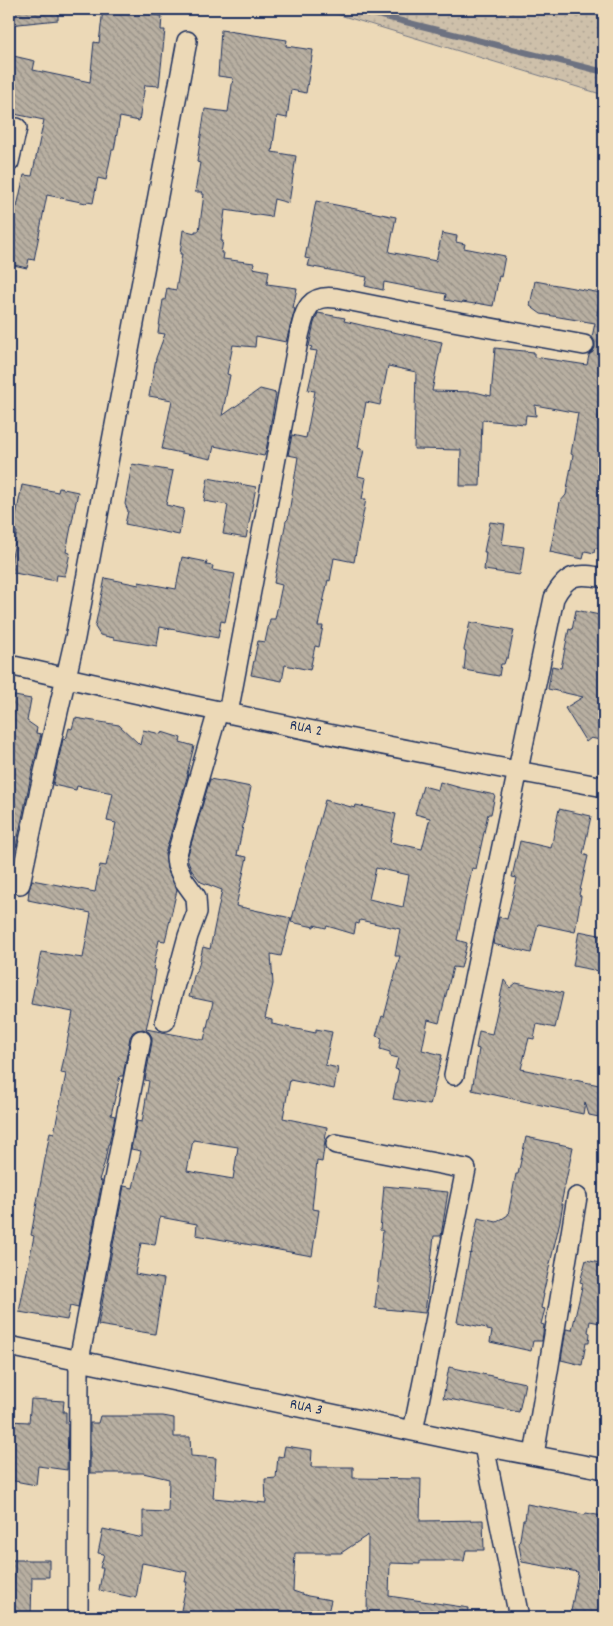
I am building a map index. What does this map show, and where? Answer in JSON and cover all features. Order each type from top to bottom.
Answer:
[{"type":"street","points":[[20,884],[67,678],[187,41]]},
{"type":"street","points":[[9,162],[16,128]]},
{"type":"street","points":[[165,1021],[188,936],[197,912],[196,897],[183,879],[176,857],[223,712],[298,336],[302,321],[311,304],[321,297],[336,298],[584,344]]},
{"type":"street","points":[[454,1075],[554,598],[560,586],[567,579],[575,576],[604,578]]},
{"type":"street","name":"RUA 2","points":[[9,665],[223,712],[604,787]]},
{"type":"street","points":[[78,1617],[79,1360],[141,1040]]},
{"type":"street","points":[[336,1144],[466,1169],[413,1431]]},
{"type":"street","points":[[534,1455],[577,1197]]},
{"type":"street","name":"RUA 3","points":[[9,1346],[484,1446],[604,1469]]},
{"type":"street","points":[[484,1446],[518,1617]]},
{"type":"shaded area","points":[[320,9],[545,9],[604,16],[604,95]]},
{"type":"building","points":[[9,9],[58,9],[58,20],[9,25]]},
{"type":"building","points":[[103,9],[162,16],[161,30],[165,30],[159,86],[145,85],[139,121],[120,117],[106,180],[98,178],[93,203],[47,195],[34,260],[29,259],[27,268],[9,264],[9,206],[17,207],[24,175],[32,176],[44,120],[9,113],[9,55],[35,61],[33,70],[90,82],[94,42],[99,43]]},
{"type":"building","points":[[221,30],[287,40],[286,46],[313,50],[306,93],[291,90],[287,118],[277,116],[272,152],[296,156],[289,203],[274,199],[271,217],[225,210],[221,241],[223,241],[221,253],[224,253],[223,259],[254,263],[253,268],[269,271],[267,284],[297,288],[293,308],[295,309],[286,342],[256,336],[255,347],[233,345],[227,374],[230,375],[222,416],[260,389],[276,393],[266,451],[264,456],[214,446],[211,459],[162,449],[172,400],[149,396],[156,358],[165,334],[158,333],[163,300],[165,300],[167,288],[176,290],[182,254],[180,254],[183,230],[195,233],[195,231],[199,231],[204,194],[201,194],[202,192],[195,192],[200,163],[197,162],[205,109],[228,112],[233,78],[218,76]]},
{"type":"building","points":[[316,201],[396,217],[389,252],[436,261],[442,233],[457,236],[456,242],[465,244],[464,248],[505,256],[493,306],[445,300],[446,294],[384,282],[383,290],[365,286],[367,277],[308,266],[310,259],[305,258]]},
{"type":"building","points":[[535,281],[601,293],[597,315],[604,316],[604,386],[598,420],[604,421],[604,550],[595,548],[594,553],[585,551],[583,559],[550,552],[560,502],[566,495],[578,413],[535,405],[536,416],[526,415],[525,424],[482,420],[480,486],[460,486],[461,450],[414,449],[416,372],[388,366],[380,405],[366,402],[358,448],[364,450],[358,476],[366,478],[362,499],[366,499],[354,562],[334,558],[318,626],[323,626],[319,647],[315,646],[310,670],[285,665],[282,681],[251,675],[258,641],[265,642],[270,619],[275,619],[282,585],[274,583],[286,521],[288,519],[298,457],[288,455],[292,435],[306,438],[315,391],[308,390],[317,351],[310,350],[312,347],[309,346],[318,313],[345,318],[344,321],[378,329],[442,342],[432,391],[475,392],[491,396],[495,348],[534,352],[534,357],[587,365],[589,355],[595,347],[592,337],[595,323],[541,314],[530,306]]},
{"type":"building","points":[[132,464],[173,471],[166,505],[184,509],[179,535],[125,524],[128,511],[125,504]]},
{"type":"building","points":[[208,478],[256,487],[246,538],[223,534],[228,505],[204,501]]},
{"type":"building","points":[[22,485],[58,492],[59,488],[78,492],[66,552],[70,553],[65,576],[57,575],[56,581],[9,572],[17,532],[13,531]]},
{"type":"building","points":[[490,522],[505,524],[502,544],[524,547],[520,575],[484,570],[486,552],[484,552]]},
{"type":"building","points":[[182,557],[207,562],[206,565],[213,566],[212,570],[235,574],[225,622],[221,621],[218,638],[160,627],[157,646],[100,635],[95,627],[105,578],[139,585],[139,582],[176,589]]},
{"type":"building","points":[[576,610],[604,616],[604,741],[591,738],[586,742],[565,708],[583,697],[548,689],[552,666],[561,668],[569,629],[572,630]]},
{"type":"building","points":[[470,622],[514,630],[508,658],[506,658],[504,664],[501,664],[499,676],[464,670],[466,651],[464,650]]},
{"type":"building","points":[[9,695],[31,699],[27,721],[37,728],[36,733],[41,734],[16,847],[9,846]]},
{"type":"building","points":[[75,718],[119,725],[140,745],[143,730],[161,734],[162,732],[181,738],[180,742],[194,746],[165,854],[167,869],[177,890],[165,941],[159,940],[153,969],[156,970],[151,1000],[153,1000],[146,1029],[204,1040],[213,1002],[189,997],[203,947],[210,949],[222,890],[201,882],[192,871],[187,858],[210,779],[251,787],[237,855],[247,857],[236,906],[291,918],[281,956],[271,954],[273,984],[265,1018],[272,1020],[272,1024],[316,1033],[316,1029],[332,1032],[325,1065],[338,1068],[334,1089],[290,1080],[283,1118],[327,1127],[322,1162],[317,1161],[312,1209],[319,1210],[312,1256],[196,1235],[197,1224],[160,1217],[155,1245],[141,1243],[135,1274],[164,1279],[155,1334],[98,1325],[124,1186],[133,1188],[141,1151],[131,1149],[137,1121],[142,1122],[149,1081],[145,1080],[152,1037],[149,1032],[143,1029],[133,1032],[130,1037],[123,1076],[120,1076],[111,1115],[115,1116],[99,1180],[102,1181],[78,1308],[70,1306],[67,1320],[19,1312],[34,1236],[31,1235],[50,1132],[54,1133],[66,1074],[61,1073],[73,1012],[31,1004],[41,952],[83,958],[91,913],[28,900],[29,890],[32,880],[95,892],[100,865],[106,866],[116,823],[107,821],[113,793],[77,786],[76,790],[53,785],[63,739],[66,740],[69,728],[72,729]],"holes":[[[193,1140],[238,1147],[233,1179],[187,1171]]]},
{"type":"building","points":[[440,782],[495,795],[491,814],[488,814],[476,869],[472,868],[457,940],[467,943],[461,968],[453,967],[439,1023],[428,1020],[422,1050],[442,1055],[430,1105],[393,1099],[399,1070],[395,1069],[398,1058],[390,1056],[390,1052],[380,1049],[382,1038],[376,1036],[382,1016],[384,1017],[400,956],[395,956],[400,929],[360,920],[359,924],[356,923],[354,934],[327,926],[326,928],[314,925],[314,927],[291,922],[325,800],[355,808],[356,805],[396,814],[390,842],[422,849],[430,818],[415,814],[423,786],[438,790]],"holes":[[[376,868],[409,875],[403,907],[369,899]]]},
{"type":"building","points":[[559,809],[591,816],[583,854],[588,856],[579,895],[581,896],[575,932],[538,924],[531,953],[493,944],[499,917],[507,919],[517,878],[512,877],[520,841],[551,848]]},
{"type":"building","points":[[579,931],[604,936],[604,972],[573,966]]},
{"type":"building","points":[[504,980],[510,988],[516,983],[563,993],[555,1028],[537,1024],[534,1039],[529,1038],[521,1069],[604,1086],[604,1118],[589,1115],[585,1102],[583,1114],[472,1090],[479,1049],[476,1048],[479,1031],[492,1034]]},
{"type":"building","points":[[526,1137],[573,1147],[561,1204],[563,1204],[560,1221],[543,1294],[541,1308],[545,1309],[541,1324],[544,1325],[542,1341],[533,1341],[531,1351],[490,1342],[492,1331],[487,1330],[487,1328],[457,1322],[478,1218],[497,1222],[508,1215]]},
{"type":"building","points":[[384,1186],[448,1192],[441,1236],[434,1236],[425,1313],[375,1308],[383,1231],[380,1230]]},
{"type":"building","points":[[586,1260],[604,1264],[604,1306],[600,1323],[590,1321],[589,1343],[586,1343],[582,1365],[561,1360],[566,1329],[572,1330],[583,1283],[580,1282]]},
{"type":"building","points":[[449,1367],[525,1383],[519,1412],[443,1398]]},
{"type":"building","points":[[31,1399],[64,1401],[63,1412],[66,1412],[66,1424],[68,1423],[67,1470],[38,1466],[36,1485],[9,1480],[9,1421],[29,1422]]},
{"type":"building","points":[[100,1416],[163,1416],[174,1418],[174,1437],[190,1437],[191,1456],[216,1458],[213,1498],[266,1503],[265,1479],[276,1478],[278,1456],[283,1457],[285,1446],[312,1450],[311,1467],[353,1467],[353,1478],[421,1479],[420,1521],[483,1520],[484,1550],[466,1550],[464,1561],[420,1561],[420,1564],[390,1563],[389,1596],[469,1608],[468,1617],[367,1617],[368,1535],[341,1553],[295,1553],[293,1591],[331,1600],[327,1617],[217,1617],[181,1610],[187,1582],[185,1582],[187,1572],[142,1563],[136,1598],[99,1590],[103,1568],[100,1568],[104,1554],[98,1553],[103,1529],[143,1538],[143,1511],[168,1512],[169,1479],[143,1473],[90,1473],[90,1423],[98,1423]]},
{"type":"building","points":[[527,1504],[585,1515],[586,1513],[602,1516],[600,1523],[604,1523],[604,1617],[570,1617],[578,1572],[522,1562],[519,1545]]},
{"type":"building","points":[[9,1560],[49,1560],[49,1577],[32,1577],[31,1617],[9,1617]]},
{"type":"waterway","points":[[354,9],[604,72]]}]
